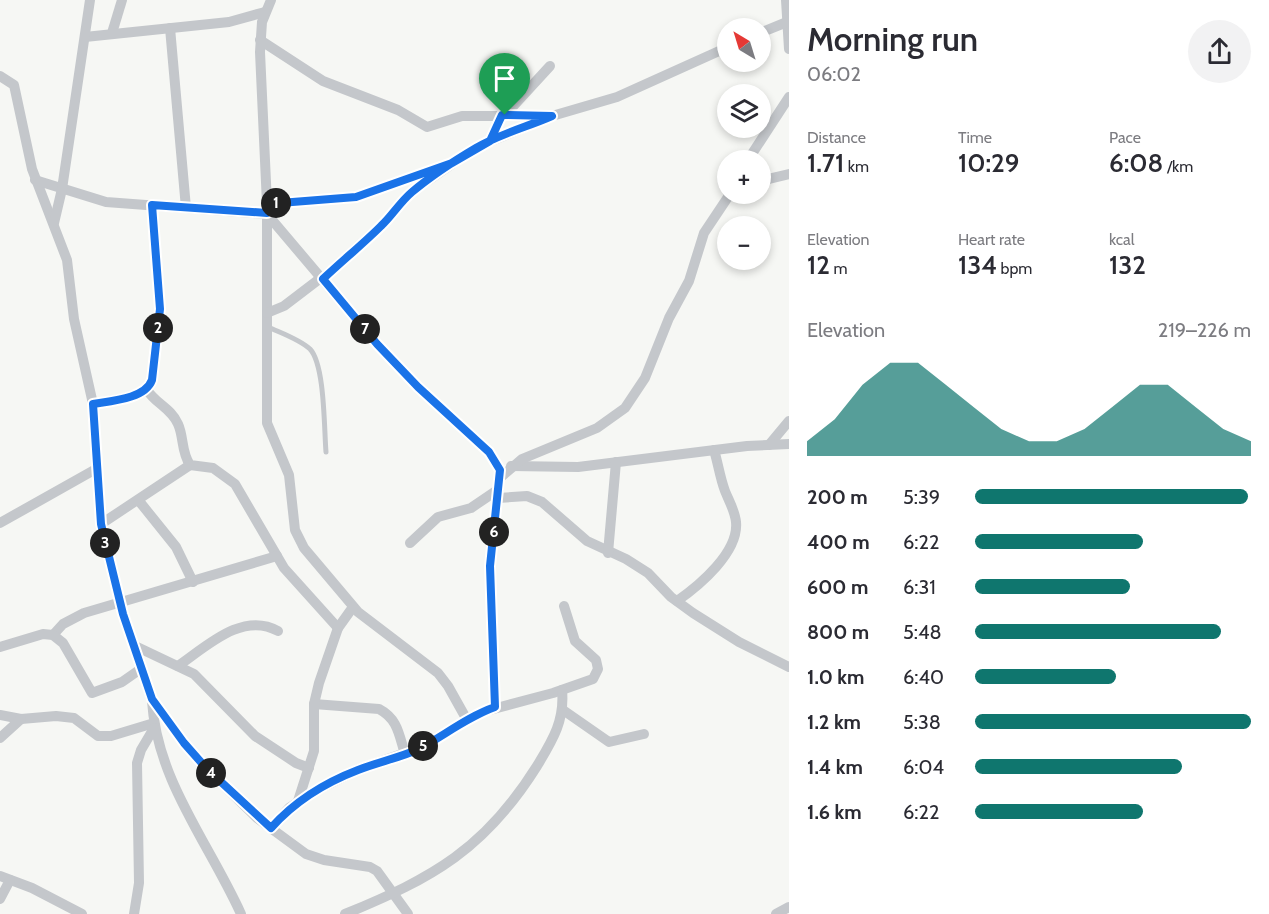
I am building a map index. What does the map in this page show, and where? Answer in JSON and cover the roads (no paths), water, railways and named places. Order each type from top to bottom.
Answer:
[{"type":"street","points":[[54,223],[62,189],[90,0]]},
{"type":"street","points":[[112,33],[122,0]]},
{"type":"street","points":[[271,0],[260,40],[267,209],[267,423],[289,475],[295,530],[310,556],[323,568],[353,607],[433,668],[448,686],[466,720]]},
{"type":"street","points":[[786,0],[789,50]]},
{"type":"street","points":[[85,37],[239,20],[266,12]]},
{"type":"street","points":[[771,29],[787,22]]},
{"type":"street","points":[[170,28],[186,208]]},
{"type":"street","points":[[260,40],[323,81],[398,110],[427,128],[462,116],[552,116]]},
{"type":"street","points":[[267,313],[284,306],[323,278],[382,225],[410,193],[452,163],[490,141],[552,116],[617,97],[717,52]]},
{"type":"street","points":[[490,141],[503,115],[550,66]]},
{"type":"street","points":[[0,76],[14,86],[35,180],[67,260],[74,319],[93,404],[101,524],[120,604],[152,699],[154,726],[178,797],[229,886],[241,914]]},
{"type":"street","points":[[755,150],[789,97]]},
{"type":"street","points":[[35,180],[106,202],[186,208],[267,209],[356,197],[452,163]]},
{"type":"street","points":[[771,178],[789,174]]},
{"type":"street","points":[[501,477],[513,465],[546,447],[597,428],[625,408],[645,378],[669,318],[689,281],[704,233],[723,204]]},
{"type":"street","points":[[93,404],[147,390],[152,380],[160,309],[152,205]]},
{"type":"street","points":[[267,209],[377,344],[493,457],[513,465],[578,467],[714,450],[789,444]]},
{"type":"street","points":[[147,390],[154,401],[169,410],[178,423],[185,455],[190,465]]},
{"type":"street","points":[[769,445],[789,421]]},
{"type":"street","points":[[677,601],[710,573],[733,543],[736,534],[736,519],[724,489],[714,450]]},
{"type":"street","points":[[493,457],[501,477],[490,566],[495,707]]},
{"type":"street","points":[[608,553],[616,462]]},
{"type":"street","points":[[101,524],[139,501],[190,465],[213,468],[235,484],[277,556],[303,591],[338,628]]},
{"type":"street","points":[[0,523],[96,469]]},
{"type":"street","points":[[410,543],[438,517],[471,508],[499,494],[527,496],[536,499],[565,524],[608,553],[626,559],[648,573],[677,601],[739,642],[789,667]]},
{"type":"street","points":[[139,501],[176,547],[193,582]]},
{"type":"street","points":[[53,635],[63,624],[78,616],[277,556]]},
{"type":"street","points":[[271,828],[298,801],[359,770],[405,754],[466,720],[495,707],[562,690],[593,679],[598,669],[596,660],[574,641],[564,606]]},
{"type":"street","points":[[298,801],[315,751],[314,704],[338,628],[353,607]]},
{"type":"street","points":[[178,666],[239,627],[253,624],[269,626],[278,631]]},
{"type":"street","points":[[0,647],[43,634],[53,635],[63,643],[92,693],[122,682],[142,668]]},
{"type":"street","points":[[135,646],[194,674],[255,736],[296,763],[309,768]]},
{"type":"street","points":[[345,914],[428,877],[460,853],[506,811],[553,741],[563,710],[562,690]]},
{"type":"street","points":[[152,699],[184,743],[207,769],[271,828],[314,857],[370,867],[381,876],[408,914]]},
{"type":"street","points":[[314,704],[380,709],[387,712],[398,727],[405,754]]},
{"type":"street","points":[[563,710],[609,742],[644,734]]},
{"type":"street","points":[[0,715],[21,719],[56,716],[74,718],[98,736],[111,736],[154,726]]},
{"type":"street","points":[[0,738],[21,719]]},
{"type":"street","points":[[134,914],[139,883],[137,763],[154,726]]},
{"type":"street","points":[[0,899],[5,878],[82,914]]},
{"type":"street","points":[[776,914],[789,907]]},
{"type":"lane","points":[[266,326],[305,345],[312,352],[321,391],[326,452]]}]
